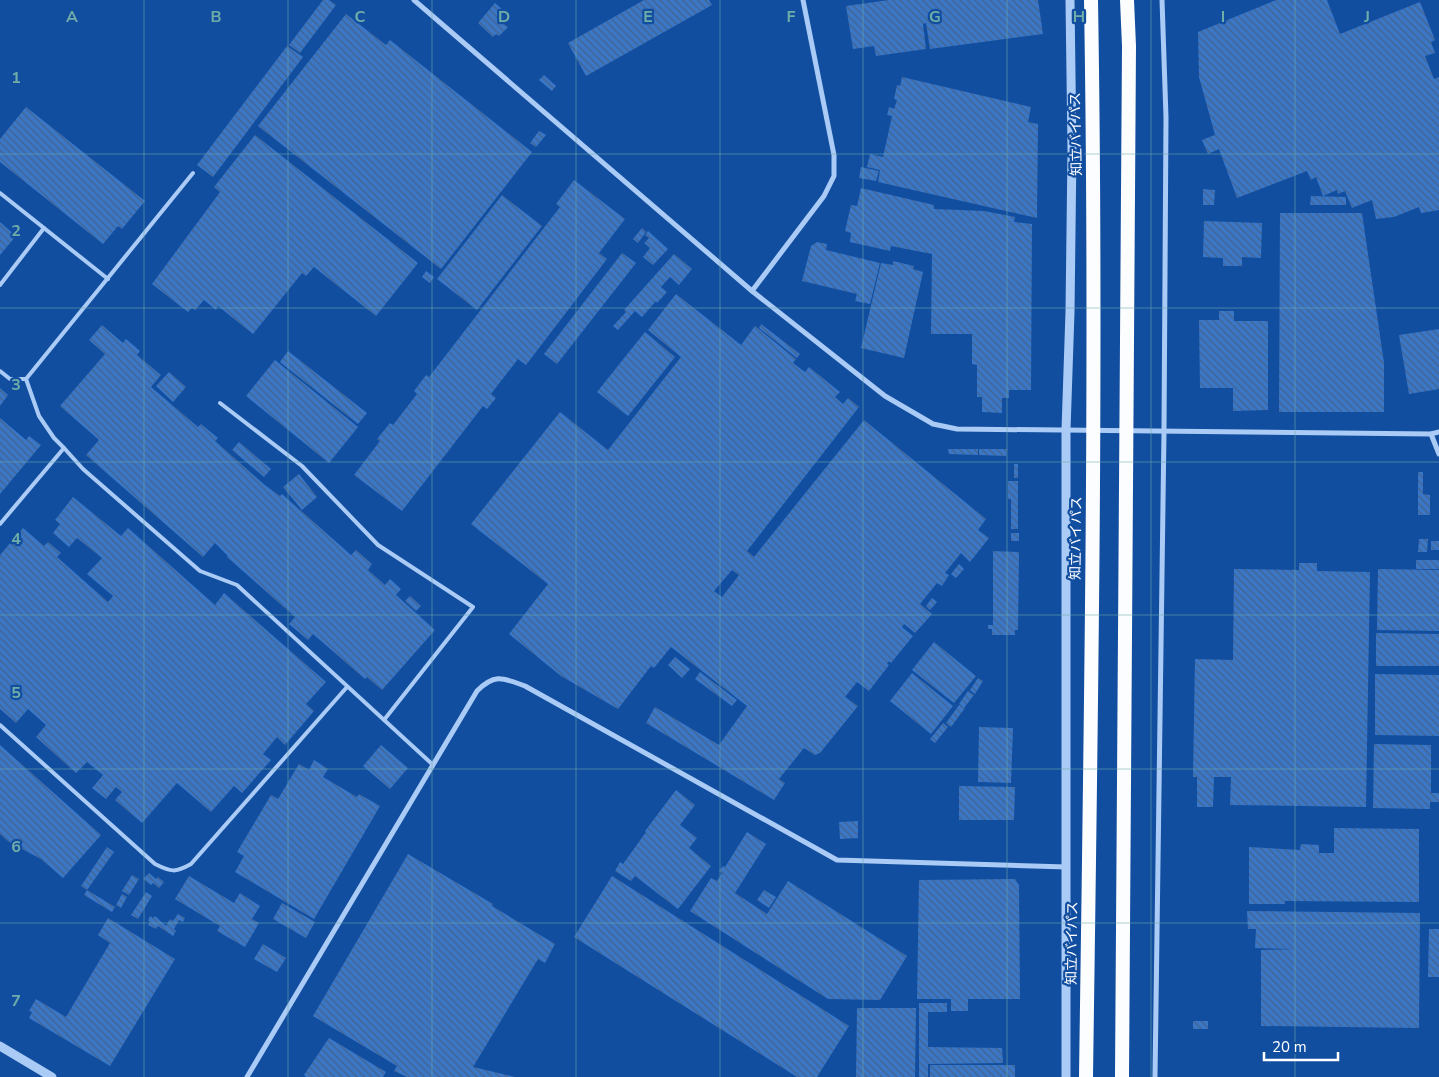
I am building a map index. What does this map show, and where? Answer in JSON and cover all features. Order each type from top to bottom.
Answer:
[{"type":"highway","name":"知立バイパス","points":[[1086,1077],[1093,501],[1091,0]]},
{"type":"highway","points":[[1122,1077],[1129,56],[1127,0]]},
{"type":"street","points":[[414,0],[752,291],[885,396],[934,424],[957,429],[1431,434],[1439,432]]},
{"type":"street","points":[[752,291],[824,196],[834,176],[834,155],[803,0]]},
{"type":"street","points":[[1066,1077],[1066,430],[1072,159],[1070,0]]},
{"type":"street","points":[[1155,1077],[1164,432],[1166,117],[1162,0]]},
{"type":"street","points":[[1431,434],[1439,454]]},
{"type":"street","points":[[247,1077],[432,764],[477,691],[487,681],[504,678],[525,686],[837,860],[1067,867]]},
{"type":"street","points":[[0,1046],[52,1077]]},
{"type":"lane","points":[[26,379],[193,173]]},
{"type":"lane","points":[[0,193],[108,279]]},
{"type":"lane","points":[[0,285],[44,228]]},
{"type":"lane","points":[[0,371],[10,379],[26,379]]},
{"type":"lane","points":[[26,379],[39,416],[54,438],[83,470],[200,571],[237,586],[432,764]]},
{"type":"lane","points":[[220,403],[302,466],[378,545],[473,607],[384,720]]},
{"type":"lane","points":[[0,524],[64,448]]},
{"type":"lane","points":[[0,725],[155,864],[166,869],[179,871],[191,864],[348,687]]},
{"type":"building","points":[[323,0],[329,0],[336,5],[300,53],[289,45]]},
{"type":"building","points":[[644,0],[709,0],[712,5],[586,76],[568,43]]},
{"type":"building","points":[[889,0],[1038,0],[1043,34],[930,49],[926,23],[923,24],[926,49],[876,56],[874,46],[853,49],[846,6]]},
{"type":"building","points":[[1276,0],[1327,0],[1340,34],[1420,2],[1435,40],[1431,42],[1435,53],[1425,56],[1434,79],[1439,77],[1439,210],[1421,213],[1419,207],[1394,217],[1376,219],[1372,200],[1352,208],[1345,191],[1338,194],[1337,190],[1323,196],[1316,177],[1311,180],[1307,171],[1237,198],[1219,149],[1208,154],[1202,140],[1215,135],[1199,77],[1198,32]]},
{"type":"building","points":[[495,3],[504,11],[501,14],[507,20],[504,24],[508,27],[499,36],[496,34],[493,37],[478,23]]},
{"type":"building","points":[[346,14],[386,45],[390,40],[532,152],[441,269],[258,126]]},
{"type":"building","points":[[287,46],[303,57],[213,177],[197,165]]},
{"type":"building","points":[[544,75],[556,86],[552,91],[539,80]]},
{"type":"building","points":[[902,77],[1031,107],[1028,122],[1038,124],[1037,218],[878,182],[880,170],[867,167],[870,154],[883,157],[892,116],[887,115],[889,107],[894,109],[897,100],[894,99],[897,85],[900,86]]},
{"type":"building","points":[[26,107],[145,201],[122,229],[118,226],[103,244],[0,162],[0,139]]},
{"type":"building","points":[[539,131],[546,135],[536,147],[530,143]]},
{"type":"building","points":[[255,135],[418,263],[376,316],[314,267],[306,276],[302,273],[253,334],[218,306],[216,310],[204,300],[195,310],[192,308],[188,312],[152,284],[220,192],[214,187]]},
{"type":"building","points":[[861,167],[879,171],[876,181],[859,178]]},
{"type":"building","points":[[574,180],[625,219],[599,253],[607,259],[526,365],[518,359],[491,394],[496,398],[487,409],[483,406],[402,511],[354,475],[380,441],[377,439],[390,423],[393,425],[417,394],[414,391],[426,375],[429,377],[560,207],[556,204]]},
{"type":"building","points":[[861,188],[934,205],[934,209],[984,211],[1015,217],[1014,222],[1032,224],[1031,390],[1009,390],[1009,398],[1002,398],[1002,413],[982,412],[982,397],[977,397],[977,365],[972,364],[972,334],[931,334],[932,254],[891,246],[890,251],[850,242],[851,233],[845,231],[851,205],[857,206]]},
{"type":"building","points":[[1203,189],[1215,190],[1214,205],[1203,205]]},
{"type":"building","points":[[502,195],[542,226],[477,310],[437,279]]},
{"type":"building","points":[[1311,196],[1346,197],[1346,205],[1310,205]]},
{"type":"building","points":[[1280,213],[1362,213],[1384,363],[1384,412],[1279,412]]},
{"type":"building","points":[[1204,221],[1262,223],[1261,258],[1242,257],[1242,266],[1223,266],[1223,258],[1203,257]]},
{"type":"building","points":[[0,222],[16,236],[0,255]]},
{"type":"building","points":[[642,228],[646,232],[638,243],[633,239]]},
{"type":"building","points":[[648,231],[668,249],[653,265],[643,257],[650,248],[644,243],[649,238],[645,235]]},
{"type":"building","points":[[817,242],[827,244],[826,250],[880,263],[870,304],[855,301],[857,294],[802,281],[811,246]]},
{"type":"building","points":[[622,253],[636,263],[557,364],[544,354]]},
{"type":"building","points":[[674,254],[692,269],[679,285],[670,277],[661,287],[667,292],[657,303],[656,301],[642,317],[635,311],[618,330],[613,326],[626,312],[624,310]]},
{"type":"building","points":[[893,261],[914,266],[913,269],[923,272],[904,358],[861,348],[881,263],[893,265]]},
{"type":"building","points":[[426,271],[434,277],[430,283],[422,277]]},
{"type":"building","points":[[676,294],[741,345],[755,326],[796,359],[793,363],[805,372],[809,367],[840,392],[835,397],[843,404],[848,398],[859,407],[747,551],[754,557],[864,420],[986,519],[978,530],[989,538],[970,562],[961,553],[945,573],[949,575],[942,586],[937,583],[920,604],[932,614],[915,633],[904,624],[902,627],[913,636],[891,663],[889,661],[887,664],[889,665],[869,691],[857,682],[845,697],[858,706],[820,753],[815,755],[804,748],[779,779],[785,783],[774,800],[646,723],[655,707],[719,745],[747,706],[671,647],[654,668],[651,666],[618,709],[561,676],[509,634],[548,584],[471,524],[560,412],[608,450],[681,357],[648,330]],"holes":[[[732,570],[739,575],[722,597],[714,591]]]},
{"type":"building","points":[[1219,311],[1234,311],[1234,321],[1268,321],[1268,410],[1233,411],[1233,388],[1200,388],[1199,320],[1219,320]]},
{"type":"building","points":[[761,324],[800,354],[797,358],[759,328]]},
{"type":"building","points":[[102,325],[123,343],[126,339],[140,351],[137,355],[161,375],[151,387],[198,427],[201,424],[218,438],[215,441],[266,486],[280,496],[282,494],[351,555],[356,550],[372,564],[368,570],[385,585],[390,579],[401,589],[396,595],[435,630],[382,690],[367,677],[365,679],[313,634],[308,640],[289,624],[295,617],[227,557],[215,543],[203,557],[86,455],[99,440],[60,406],[105,354],[89,340]]},
{"type":"building","points":[[1439,329],[1439,389],[1409,394],[1399,335]]},
{"type":"building","points":[[645,332],[675,357],[628,416],[597,392]]},
{"type":"building","points":[[288,351],[367,413],[358,424],[280,362]]},
{"type":"building","points":[[275,360],[358,427],[329,463],[246,396]]},
{"type":"building","points":[[169,372],[186,387],[173,402],[156,386]]},
{"type":"building","points":[[0,388],[8,395],[0,406]]},
{"type":"building","points":[[0,418],[26,440],[29,436],[41,445],[0,494]]},
{"type":"building","points":[[239,442],[271,469],[264,477],[232,450]]},
{"type":"building","points":[[948,449],[978,449],[978,455],[949,454]]},
{"type":"building","points":[[979,449],[1007,449],[1006,456],[979,455]]},
{"type":"building","points":[[1014,464],[1018,464],[1018,478],[1014,478]]},
{"type":"building","points":[[1418,472],[1423,472],[1423,494],[1430,495],[1430,515],[1418,515]]},
{"type":"building","points":[[299,474],[317,497],[302,510],[283,487]]},
{"type":"building","points":[[1008,481],[1018,481],[1018,529],[1011,529],[1011,499],[1008,499]]},
{"type":"building","points":[[73,497],[121,536],[128,528],[215,605],[224,593],[326,682],[306,704],[314,711],[285,745],[277,737],[263,754],[271,760],[242,793],[234,786],[211,812],[177,783],[142,823],[115,800],[122,792],[116,787],[106,799],[92,788],[103,775],[87,762],[76,773],[36,737],[46,725],[28,709],[16,723],[0,709],[0,555],[23,528],[44,546],[48,542],[61,553],[57,557],[108,602],[113,596],[87,574],[102,558],[77,538],[69,547],[53,533],[60,524],[55,520]]},
{"type":"building","points":[[1011,533],[1019,533],[1019,541],[1011,541]]},
{"type":"building","points":[[1419,539],[1428,539],[1427,552],[1418,552]]},
{"type":"building","points":[[1431,541],[1439,541],[1439,550],[1431,550]]},
{"type":"building","points":[[993,551],[1019,552],[1018,630],[1015,630],[1015,635],[992,635],[992,629],[988,629],[988,625],[993,625]]},
{"type":"building","points":[[1416,560],[1439,560],[1439,569],[1416,569]]},
{"type":"building","points":[[1299,563],[1317,563],[1317,571],[1370,572],[1366,807],[1230,805],[1231,777],[1214,777],[1213,807],[1197,807],[1197,777],[1193,777],[1195,659],[1233,660],[1234,569],[1299,570]]},
{"type":"building","points":[[959,564],[964,569],[956,578],[951,574]]},
{"type":"building","points":[[1378,569],[1439,570],[1439,631],[1377,630]]},
{"type":"building","points":[[410,596],[421,606],[416,611],[405,601]]},
{"type":"building","points":[[932,598],[937,602],[930,610],[926,606]]},
{"type":"building","points":[[1376,633],[1439,634],[1439,666],[1376,666]]},
{"type":"building","points":[[934,642],[976,676],[954,703],[912,670]]},
{"type":"building","points":[[675,657],[690,669],[682,678],[668,665]]},
{"type":"building","points":[[700,672],[737,700],[732,706],[695,679]]},
{"type":"building","points":[[912,673],[953,706],[931,734],[890,701]]},
{"type":"building","points":[[1375,674],[1439,675],[1439,736],[1375,735]]},
{"type":"building","points":[[978,678],[983,681],[975,694],[970,690]]},
{"type":"building","points":[[968,691],[974,695],[964,708],[959,704]]},
{"type":"building","points":[[959,705],[965,708],[951,727],[946,723]]},
{"type":"building","points":[[943,723],[948,727],[935,743],[930,739]]},
{"type":"building","points":[[979,727],[1013,728],[1011,783],[978,782]]},
{"type":"building","points":[[1374,744],[1431,745],[1431,793],[1439,793],[1439,802],[1430,802],[1430,809],[1373,808]]},
{"type":"building","points":[[0,745],[101,835],[63,878],[41,859],[9,842],[0,834]]},
{"type":"building","points":[[381,745],[408,768],[390,789],[363,766]]},
{"type":"building","points":[[314,760],[328,769],[323,777],[357,797],[359,794],[380,806],[314,919],[235,872],[244,856],[237,852],[271,795],[278,799],[299,764],[309,770]]},
{"type":"building","points":[[959,786],[1015,787],[1014,820],[959,820]]},
{"type":"building","points":[[676,790],[695,805],[680,825],[697,838],[689,848],[711,866],[678,909],[635,876],[631,881],[615,871],[620,862],[623,864]]},
{"type":"building","points":[[858,821],[858,838],[840,839],[839,822]]},
{"type":"building","points":[[1334,828],[1419,829],[1419,902],[1285,901],[1285,904],[1249,904],[1249,847],[1300,850],[1301,844],[1319,845],[1319,853],[1334,853]]},
{"type":"building","points":[[747,832],[766,844],[735,893],[767,914],[788,881],[907,956],[880,1000],[828,999],[690,911],[711,878],[717,881],[722,873],[719,871],[723,866],[725,867]]},
{"type":"building","points":[[107,847],[114,852],[87,890],[81,886]]},
{"type":"building","points":[[408,854],[493,904],[492,906],[555,944],[545,963],[538,959],[473,1067],[515,1077],[407,1077],[394,1071],[397,1066],[313,1016]]},
{"type":"building","points":[[149,873],[156,879],[158,877],[164,882],[159,888],[143,879]]},
{"type":"building","points":[[132,875],[139,879],[129,895],[122,891]]},
{"type":"building","points":[[189,876],[234,903],[240,893],[260,906],[252,919],[259,923],[245,947],[217,931],[220,926],[175,899]]},
{"type":"building","points":[[612,876],[849,1026],[817,1077],[797,1077],[574,937]]},
{"type":"building","points":[[1015,879],[1019,885],[1020,999],[968,999],[968,1011],[951,1011],[951,999],[917,999],[919,880]]},
{"type":"building","points":[[87,890],[115,907],[112,912],[84,895]]},
{"type":"building","points":[[764,890],[776,897],[769,908],[757,900]]},
{"type":"building","points":[[146,892],[152,896],[138,919],[131,915]]},
{"type":"building","points":[[122,894],[127,897],[121,908],[116,905]]},
{"type":"building","points":[[282,903],[315,922],[306,938],[273,919]]},
{"type":"building","points":[[1247,911],[1420,913],[1419,1028],[1261,1026],[1261,950],[1295,949],[1255,948],[1256,929],[1248,929]]},
{"type":"building","points":[[178,914],[185,918],[183,922],[179,920],[174,929],[176,931],[173,936],[158,926],[156,929],[148,925],[150,916],[153,918],[155,916],[166,926],[170,919],[173,921]]},
{"type":"building","points":[[108,918],[175,959],[110,1066],[29,1018],[32,1012],[29,1011],[36,999],[66,1017],[110,943],[98,935]]},
{"type":"building","points":[[1429,929],[1439,929],[1439,977],[1428,977]]},
{"type":"building","points":[[263,944],[286,958],[277,972],[254,959]]},
{"type":"building","points":[[919,1003],[947,1003],[947,1012],[928,1012],[928,1047],[1002,1048],[1003,1063],[928,1064],[928,1077],[919,1077]]},
{"type":"building","points":[[857,1008],[916,1008],[915,1077],[856,1077]]},
{"type":"building","points":[[1193,1021],[1208,1021],[1208,1029],[1193,1029]]},
{"type":"building","points":[[329,1038],[386,1072],[383,1077],[306,1077],[304,1075]]},
{"type":"building","points":[[930,1065],[1015,1065],[1015,1077],[930,1077]]}]
